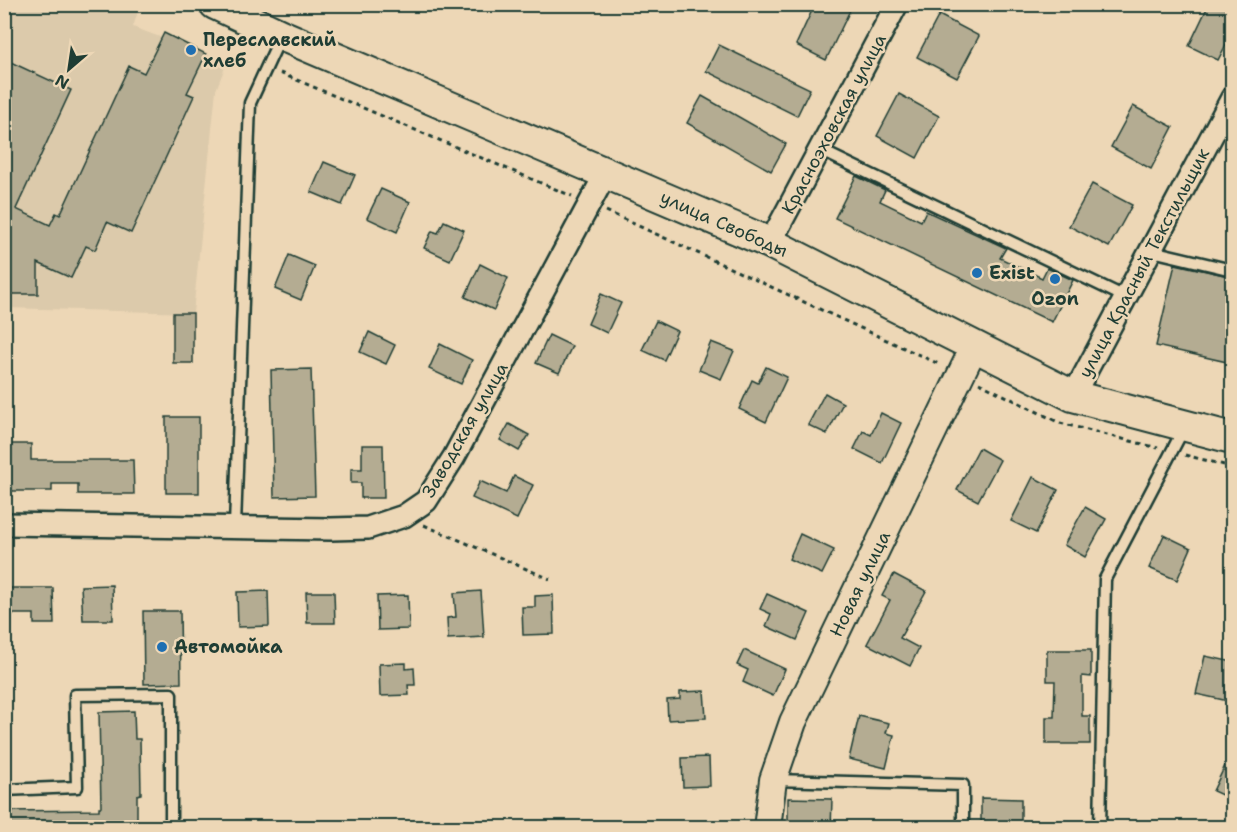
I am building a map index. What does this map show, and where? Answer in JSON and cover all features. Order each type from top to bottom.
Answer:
[{"type":"main road","name":"улица Свободы","points":[[238,14],[281,35],[770,243],[1073,396],[1233,438]]},
{"type":"street","name":"Красноэховская улица","points":[[770,243],[897,4]]},
{"type":"street","name":"улица Красный Текстильщик","points":[[1073,396],[1233,98]]},
{"type":"street","name":"Заводская улица","points":[[4,524],[368,528],[404,516],[426,501],[454,457],[606,173]]},
{"type":"street","name":"Новая улица","points":[[767,828],[773,780],[792,722],[974,347]]},
{"type":"lane","points":[[235,526],[250,104],[281,35]]},
{"type":"lane","points":[[820,150],[1125,297]]},
{"type":"lane","points":[[1152,251],[1233,270]]},
{"type":"lane","points":[[1100,828],[1105,579],[1186,425]]},
{"type":"lane","points":[[4,790],[77,787],[75,695],[171,694],[171,828]]},
{"type":"lane","points":[[773,780],[963,785],[963,828]]},
{"type":"path","points":[[267,67],[589,203],[961,374],[1060,423],[1233,467]]},
{"type":"path","points":[[404,516],[550,579]]},
{"type":"shaded area","points":[[5,5],[140,5],[133,27],[227,62],[216,90],[193,313],[5,308]]},
{"type":"building","points":[[815,4],[853,4],[826,60],[796,45]]},
{"type":"building","points":[[1209,4],[1233,4],[1233,31],[1218,60],[1189,46]]},
{"type":"building","points":[[939,15],[979,36],[957,78],[917,57]]},
{"type":"building","points":[[164,33],[206,54],[187,93],[194,96],[131,233],[107,222],[95,250],[86,246],[71,278],[38,263],[38,294],[4,294],[4,59],[71,90],[16,209],[50,225],[56,213],[60,215],[129,66],[144,73]]},
{"type":"building","points":[[719,45],[810,89],[797,116],[706,71]]},
{"type":"building","points":[[899,94],[939,116],[917,158],[877,136]]},
{"type":"building","points":[[702,96],[786,144],[771,171],[687,123]]},
{"type":"building","points":[[1133,106],[1173,127],[1151,169],[1111,147]]},
{"type":"building","points":[[324,162],[355,175],[342,205],[311,192]]},
{"type":"building","points":[[856,176],[885,190],[880,201],[921,221],[926,211],[1006,248],[1000,258],[1042,278],[1047,268],[1073,280],[1052,322],[835,218]]},
{"type":"building","points":[[1092,184],[1132,205],[1109,247],[1069,226]]},
{"type":"building","points":[[381,189],[410,202],[397,232],[367,218]]},
{"type":"building","points":[[444,221],[464,230],[450,260],[424,248],[432,231],[438,233]]},
{"type":"building","points":[[289,255],[315,266],[301,300],[275,289]]},
{"type":"building","points":[[480,264],[508,278],[494,310],[465,297]]},
{"type":"building","points":[[1175,264],[1233,277],[1233,340],[1227,362],[1156,346]]},
{"type":"building","points":[[601,294],[621,303],[607,333],[588,324]]},
{"type":"building","points":[[173,313],[193,313],[193,363],[173,363]]},
{"type":"building","points":[[656,321],[677,331],[664,360],[642,350]]},
{"type":"building","points":[[369,332],[395,345],[386,364],[360,352]]},
{"type":"building","points":[[549,335],[572,346],[559,373],[536,363]]},
{"type":"building","points":[[711,342],[734,351],[721,379],[699,370]]},
{"type":"building","points":[[440,344],[472,360],[461,384],[429,369]]},
{"type":"building","points":[[766,367],[787,377],[766,422],[739,409],[752,380],[758,383]]},
{"type":"building","points":[[311,369],[315,496],[274,497],[271,370]]},
{"type":"building","points":[[825,393],[843,403],[827,434],[808,425]]},
{"type":"building","points":[[881,413],[901,423],[882,463],[854,449],[863,431],[871,435]]},
{"type":"building","points":[[166,417],[199,417],[199,493],[166,493]]},
{"type":"building","points":[[509,424],[529,435],[519,451],[500,440]]},
{"type":"building","points":[[4,444],[31,444],[31,460],[133,460],[134,494],[78,494],[78,484],[52,484],[52,491],[4,491]]},
{"type":"building","points":[[362,445],[383,445],[384,498],[361,498],[361,483],[351,483],[351,469],[362,469]]},
{"type":"building","points":[[979,448],[1000,460],[978,501],[957,490]]},
{"type":"building","points":[[514,476],[533,485],[517,519],[472,498],[480,481],[506,493]]},
{"type":"building","points":[[1033,477],[1058,490],[1036,533],[1011,521]]},
{"type":"building","points":[[1085,507],[1106,519],[1085,557],[1064,545]]},
{"type":"building","points":[[800,534],[834,550],[822,574],[789,559]]},
{"type":"building","points":[[1164,535],[1191,548],[1177,580],[1149,568]]},
{"type":"building","points":[[894,574],[926,591],[900,638],[919,648],[910,666],[867,644],[890,600],[882,596]]},
{"type":"building","points":[[112,585],[113,620],[83,620],[81,586]]},
{"type":"building","points":[[4,588],[53,588],[54,624],[34,624],[34,614],[4,614]]},
{"type":"building","points":[[268,591],[269,626],[238,627],[237,592]]},
{"type":"building","points":[[481,591],[484,637],[448,639],[447,618],[456,617],[454,593]]},
{"type":"building","points":[[306,592],[334,592],[335,623],[307,623]]},
{"type":"building","points":[[767,594],[809,613],[797,640],[766,626],[771,614],[760,609]]},
{"type":"building","points":[[408,595],[409,629],[378,630],[377,596]]},
{"type":"building","points":[[553,595],[554,634],[523,635],[522,607],[535,607],[535,596]]},
{"type":"building","name":"Автомойка","points":[[143,611],[180,611],[181,683],[144,684]]},
{"type":"building","points":[[744,650],[785,669],[773,696],[743,682],[748,670],[737,665]]},
{"type":"building","points":[[1047,650],[1091,650],[1091,677],[1082,676],[1082,716],[1090,716],[1090,744],[1046,744],[1046,717],[1054,717],[1055,681],[1047,681]]},
{"type":"building","points":[[1205,656],[1233,662],[1233,702],[1196,694]]},
{"type":"building","points":[[406,663],[406,669],[414,668],[415,685],[408,685],[409,695],[380,696],[379,664]]},
{"type":"building","points":[[704,691],[706,718],[668,720],[667,700],[680,699],[680,692]]},
{"type":"building","points":[[134,711],[135,739],[140,739],[141,794],[137,795],[137,828],[4,828],[4,811],[99,810],[101,807],[99,712]]},
{"type":"building","points":[[859,716],[889,723],[886,733],[894,735],[886,768],[849,759]]},
{"type":"building","points":[[1233,749],[1233,800],[1213,791]]},
{"type":"building","points":[[709,757],[710,786],[683,787],[682,758]]},
{"type":"building","points":[[788,798],[832,799],[831,828],[788,828]]},
{"type":"building","points":[[981,798],[1021,799],[1021,828],[981,828]]},
{"type":"place","name":"Переславский хлеб","points":[[191,50]]},
{"type":"place","name":"Exist","points":[[977,273]]},
{"type":"place","name":"Ozon","points":[[1055,279]]},
{"type":"place","name":"Автомойка","points":[[162,647]]}]
